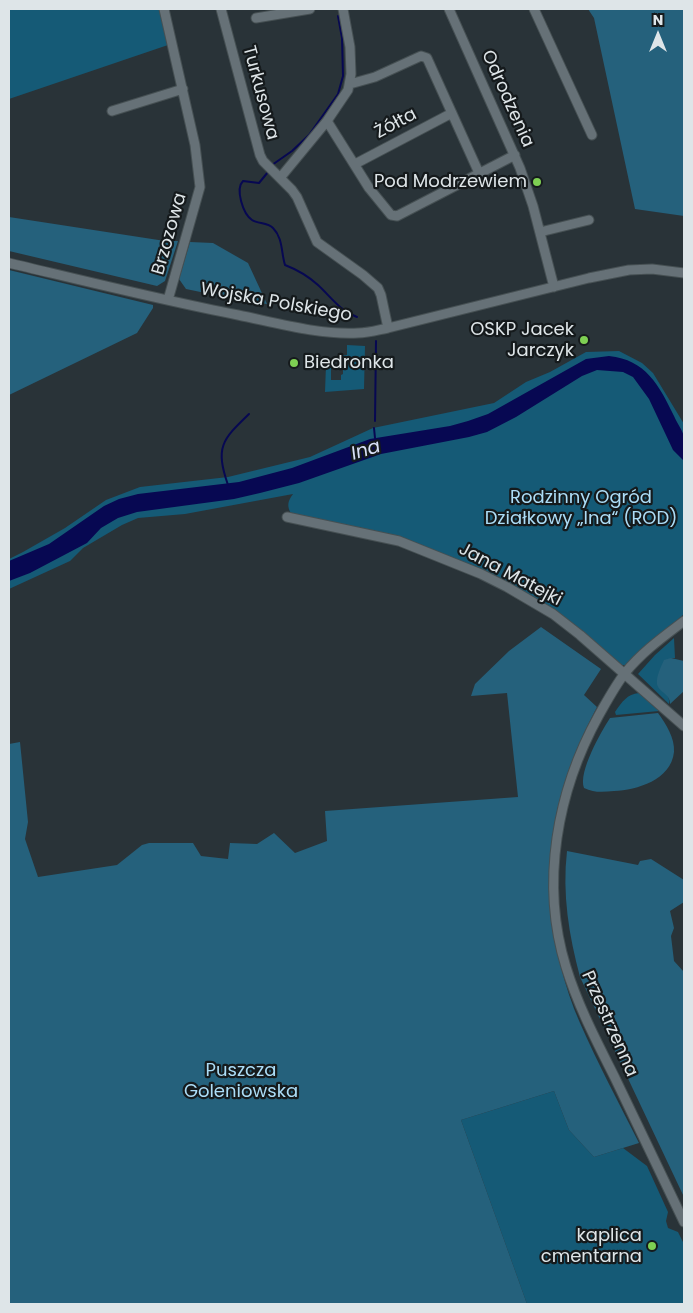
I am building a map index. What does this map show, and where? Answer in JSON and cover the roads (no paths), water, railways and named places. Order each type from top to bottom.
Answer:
[{"type":"street","name":"Brzozowa","points":[[164,9],[195,145],[200,188],[168,300]]},
{"type":"street","name":"Turkusowa","points":[[222,9],[263,161],[297,197],[317,242],[378,288],[388,328]]},
{"type":"street","points":[[256,18],[293,10],[310,9]]},
{"type":"street","points":[[280,178],[346,95],[350,84],[350,47],[343,9]]},
{"type":"street","name":"Odrodzenia","points":[[449,9],[515,155],[528,190],[554,287]]},
{"type":"street","points":[[534,9],[592,135]]},
{"type":"street","points":[[350,84],[357,83],[424,56],[429,62],[479,173]]},
{"type":"street","points":[[112,111],[183,89]]},
{"type":"street","name":"Żółta","points":[[355,164],[452,113]]},
{"type":"street","points":[[327,121],[378,199],[394,216],[515,155]]},
{"type":"street","points":[[540,232],[589,220]]},
{"type":"street","name":"Wojska Polskiego","points":[[9,263],[168,300],[328,332],[359,333],[388,328],[629,270],[652,269],[684,273]]},
{"type":"street","name":"Jana Matejki","points":[[287,517],[399,541],[481,574],[553,614],[627,675],[684,726]]},
{"type":"street","name":"Przestrzenna","points":[[684,621],[643,654],[614,688],[588,735],[571,777],[560,818],[554,885],[554,900],[560,944],[581,1009],[684,1222]]},
{"type":"water","name":"Ina","points":[[609,356],[622,358],[633,363],[657,384],[683,435],[685,443],[684,461],[673,450],[649,399],[633,377],[623,372],[597,370],[582,376],[516,417],[487,432],[381,454],[299,483],[260,493],[234,499],[137,512],[118,518],[101,528],[87,543],[30,573],[9,581],[9,561],[49,544],[104,506],[119,499],[138,494],[239,482],[292,468],[370,439],[450,426],[468,421],[488,414],[586,359]]},
{"type":"waterway","points":[[272,165],[292,151],[309,135],[338,94],[343,76],[342,38],[338,16]]},
{"type":"waterway","points":[[268,172],[259,183],[243,181],[241,185],[241,201],[249,217],[273,228],[280,241],[285,265],[299,271],[318,285],[341,307],[357,317]]},
{"type":"waterway","points":[[375,421],[376,341]]},
{"type":"waterway","points":[[228,485],[222,462],[223,445],[232,431],[249,414]]},
{"type":"waterway","name":"Ina","points":[[374,428],[375,438]]},
{"type":"place","name":"Pod Modrzewiem","points":[[537,182]]},
{"type":"place","name":"OSKP Jacek Jarczyk","points":[[584,340]]},
{"type":"place","name":"Biedronka","points":[[294,363]]},
{"type":"place","name":"kaplica cmentarna","points":[[652,1246]]},
{"type":"park label","name":"Rodzinny Ogród Działkowy „Ina“ (ROD)","points":[[581,508]]},
{"type":"park label","name":"Puszcza Goleniowska","points":[[241,1081]]}]
